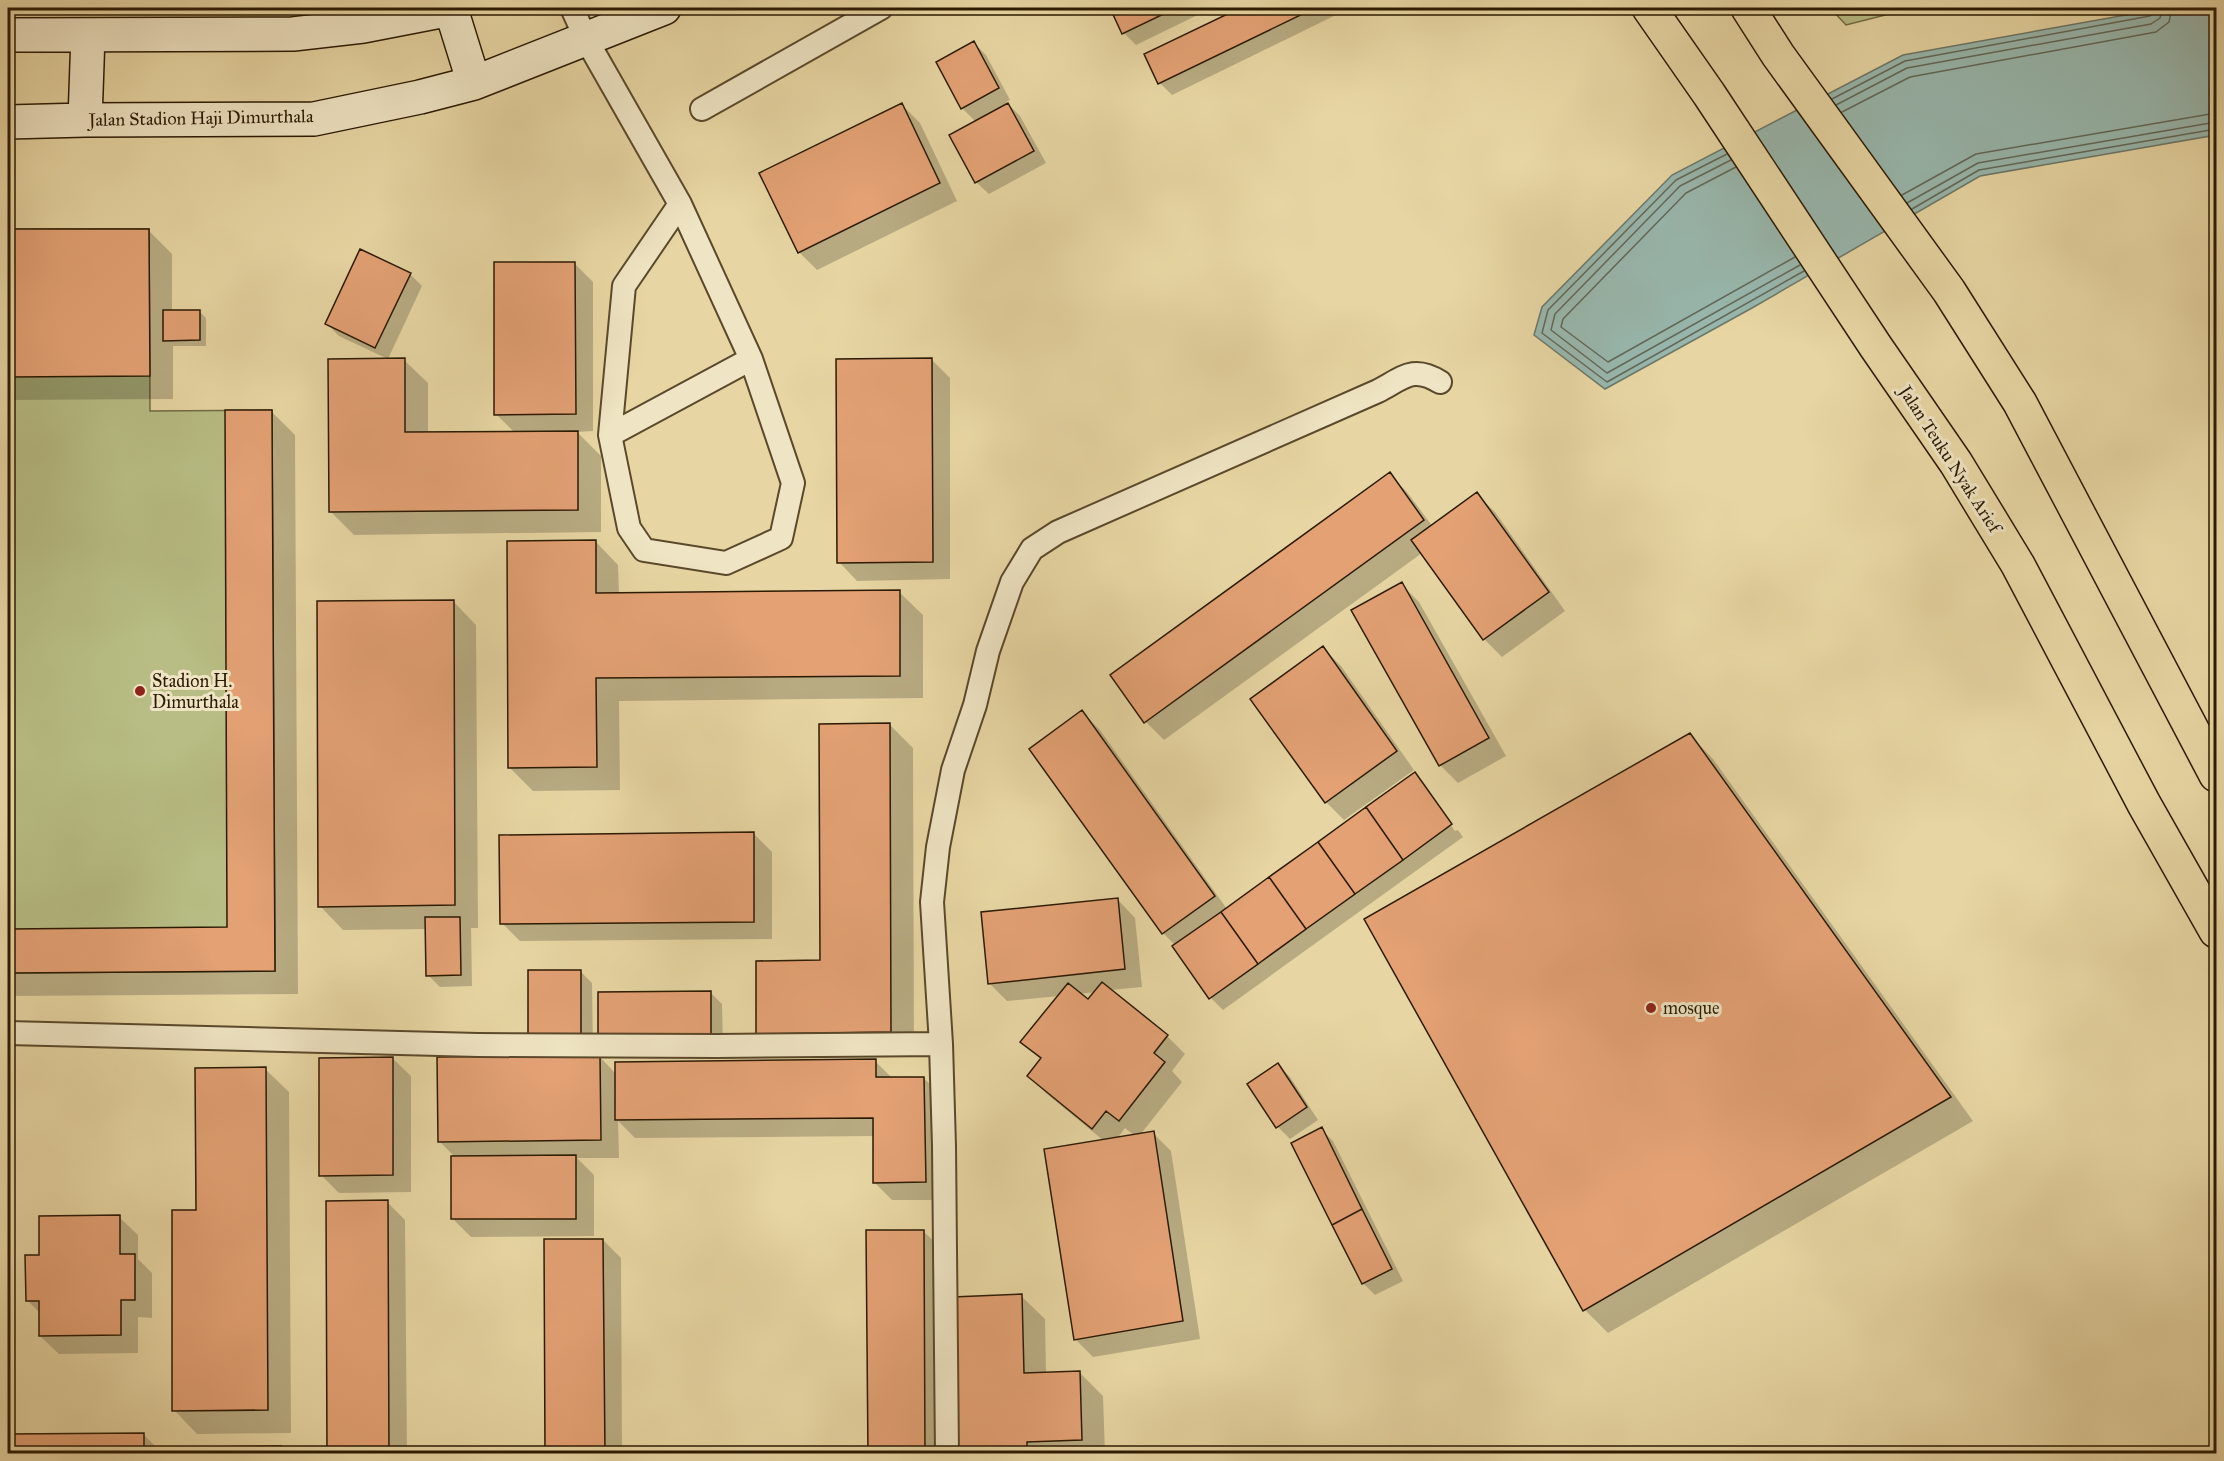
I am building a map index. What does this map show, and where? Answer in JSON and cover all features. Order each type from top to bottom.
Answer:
[{"type":"highway","name":"Jalan Teuku Nyak Arief","points":[[1649,8],[1956,463],[2018,565],[2144,804],[2217,931]]},
{"type":"highway","points":[[1748,8],[1778,55],[1949,291],[2020,403],[2217,775]]},
{"type":"street","points":[[8,35],[293,34],[363,26],[453,8],[474,83]]},
{"type":"street","name":"Jalan Stadion Haji Dimurthala","points":[[8,123],[314,118],[420,98],[474,83],[664,8]]},
{"type":"street","points":[[85,120],[88,35]]},
{"type":"lane","points":[[572,8],[586,39],[680,204],[752,359],[793,483],[781,538],[726,563],[644,550],[629,528],[610,435],[624,286],[680,204]]},
{"type":"lane","points":[[702,109],[881,8]]},
{"type":"lane","points":[[610,435],[752,359]]},
{"type":"lane","points":[[946,1454],[941,1044],[933,902],[940,836],[952,770],[975,705],[988,651],[1012,582],[1032,549],[1058,532],[1367,396],[1414,372],[1428,374],[1440,382]]},
{"type":"lane","points":[[8,1033],[490,1045],[941,1044]]},
{"type":"green space","points":[[1830,8],[1913,8],[1846,25]]},
{"type":"green space","name":"Stadion H. Dimurthala","points":[[8,229],[149,229],[150,411],[272,410],[275,971],[8,973]]},
{"type":"water","points":[[2165,8],[2216,8],[2216,135],[1980,176],[1752,308],[1605,389],[1534,335],[1542,307],[1672,175],[1903,55]]},
{"type":"building","points":[[1110,8],[1176,8],[1122,34]]},
{"type":"building","points":[[1240,8],[1315,8],[1158,84],[1144,54]]},
{"type":"building","points":[[974,41],[999,88],[961,109],[936,62]]},
{"type":"building","points":[[902,103],[940,183],[798,253],[759,173]]},
{"type":"building","points":[[1008,103],[1034,151],[975,183],[949,135]]},
{"type":"building","points":[[8,229],[149,229],[150,376],[8,377]]},
{"type":"building","points":[[360,249],[411,273],[375,348],[325,324]]},
{"type":"building","points":[[494,262],[575,262],[576,414],[494,415]]},
{"type":"building","points":[[163,310],[200,310],[200,340],[163,341]]},
{"type":"building","points":[[405,358],[405,432],[578,431],[578,510],[329,512],[328,359]]},
{"type":"building","points":[[932,358],[933,562],[837,563],[836,359]]},
{"type":"building","points":[[225,410],[272,410],[275,971],[8,973],[8,929],[227,927]]},
{"type":"building","points":[[1390,472],[1424,520],[1144,723],[1110,675]]},
{"type":"building","points":[[1477,492],[1549,592],[1483,640],[1411,540]]},
{"type":"building","points":[[596,540],[596,593],[900,590],[900,676],[596,678],[597,767],[508,768],[507,541]]},
{"type":"building","points":[[1402,582],[1489,738],[1439,766],[1351,610]]},
{"type":"building","points":[[454,600],[455,905],[318,907],[317,601]]},
{"type":"building","points":[[1323,646],[1397,751],[1325,803],[1250,699]]},
{"type":"building","points":[[1082,710],[1215,896],[1162,934],[1029,749]]},
{"type":"building","points":[[890,723],[891,1032],[756,1034],[756,961],[820,960],[819,724]]},
{"type":"building","name":"mosque","points":[[1690,733],[1951,1097],[1583,1311],[1364,919]]},
{"type":"building","points":[[1415,772],[1452,824],[1403,860],[1366,807]]},
{"type":"building","points":[[1366,807],[1403,860],[1355,894],[1318,842]]},
{"type":"building","points":[[754,832],[754,922],[500,924],[499,835]]},
{"type":"building","points":[[1318,842],[1355,894],[1306,929],[1269,877]]},
{"type":"building","points":[[1269,877],[1306,929],[1258,964],[1221,912]]},
{"type":"building","points":[[1118,898],[1125,969],[988,984],[981,912]]},
{"type":"building","points":[[1221,912],[1258,964],[1209,999],[1172,946]]},
{"type":"building","points":[[425,917],[460,917],[461,975],[426,976]]},
{"type":"building","points":[[528,970],[581,970],[581,1041],[528,1041]]},
{"type":"building","points":[[1102,982],[1168,1035],[1154,1053],[1165,1062],[1119,1121],[1106,1111],[1092,1129],[1027,1076],[1041,1058],[1020,1042],[1068,983],[1088,999]]},
{"type":"building","points":[[711,991],[711,1034],[598,1035],[598,992]]},
{"type":"building","points":[[600,1055],[601,1140],[438,1142],[437,1057]]},
{"type":"building","points":[[393,1057],[393,1175],[319,1176],[319,1058]]},
{"type":"building","points":[[876,1059],[876,1077],[924,1077],[926,1182],[873,1183],[873,1118],[615,1120],[615,1062]]},
{"type":"building","points":[[1278,1063],[1307,1107],[1276,1128],[1247,1084]]},
{"type":"building","points":[[266,1067],[268,1410],[172,1411],[172,1210],[196,1210],[195,1068]]},
{"type":"building","points":[[1322,1127],[1362,1209],[1332,1225],[1291,1143]]},
{"type":"building","points":[[1154,1131],[1183,1321],[1074,1340],[1044,1149]]},
{"type":"building","points":[[576,1155],[576,1219],[451,1219],[451,1156]]},
{"type":"building","points":[[388,1200],[389,1454],[327,1454],[326,1201]]},
{"type":"building","points":[[1362,1209],[1392,1269],[1362,1284],[1332,1225]]},
{"type":"building","points":[[120,1215],[120,1254],[135,1254],[135,1300],[121,1300],[121,1335],[39,1336],[39,1301],[26,1301],[25,1255],[39,1255],[39,1216]]},
{"type":"building","points":[[866,1230],[924,1230],[925,1454],[868,1454]]},
{"type":"building","points":[[544,1239],[603,1239],[605,1454],[545,1454]]},
{"type":"building","points":[[1022,1294],[1024,1373],[1080,1371],[1082,1440],[1027,1442],[1027,1454],[958,1454],[953,1297]]},
{"type":"building","points":[[144,1433],[144,1454],[8,1454],[8,1434]]},
{"type":"building","points":[[281,1446],[281,1454],[205,1454],[205,1447]]},
{"type":"place","name":"Stadion H. Dimurthala","points":[[140,691]]},
{"type":"place","name":"mosque","points":[[1651,1008]]}]
